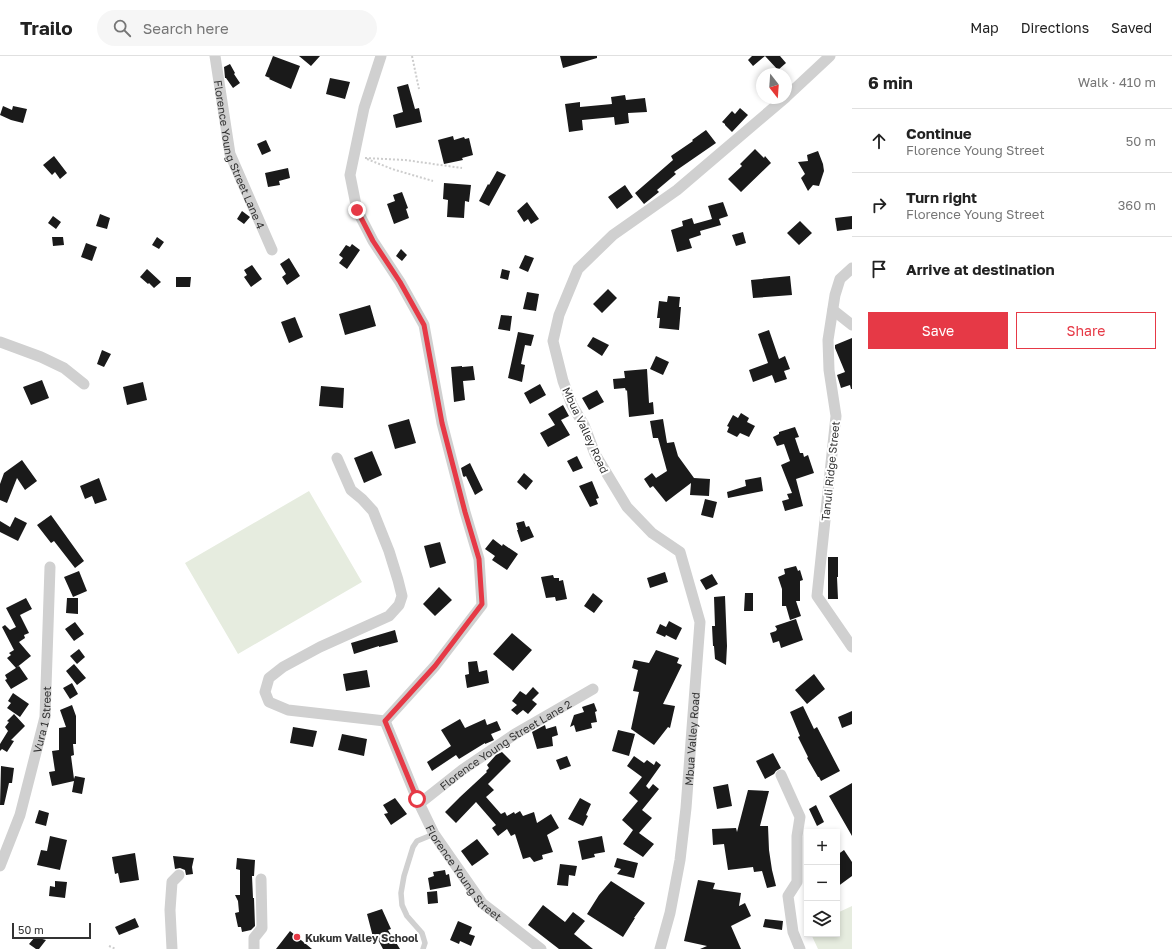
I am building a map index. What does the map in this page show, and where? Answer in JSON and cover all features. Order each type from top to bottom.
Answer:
[{"type":"street","name":"Florence Young Street Lane 4","points":[[215,56],[230,154],[272,250]]},
{"type":"street","points":[[337,458],[351,490],[373,511],[398,580],[402,596],[399,606],[389,616],[320,647],[283,667],[269,678],[265,692],[270,702],[288,710],[385,721],[435,666],[482,604],[479,559],[442,423],[424,325],[400,282],[373,241],[357,210],[351,182],[350,175],[364,108],[381,56]]},
{"type":"street","name":"Mbua Valley Road","points":[[792,91],[830,56]]},
{"type":"street","name":"Mbua Valley Road","points":[[660,949],[670,913],[680,860],[686,808],[700,622],[680,552],[652,533],[627,507],[595,454],[584,425],[572,405],[563,381],[553,341],[559,315],[578,269],[613,235],[678,190],[777,104]]},
{"type":"street","name":"Tanuli Ridge Street","points":[[852,268],[840,279],[835,295],[828,340],[828,370],[836,416],[817,596],[852,647]]},
{"type":"street","points":[[833,310],[852,325]]},
{"type":"street","points":[[0,342],[41,357],[64,368],[84,384]]},
{"type":"street","name":"Vura 1 Street","points":[[0,866],[20,815],[45,717],[50,567]]},
{"type":"street","name":"Florence Young Street Lane 2","points":[[419,804],[462,770],[515,734],[593,689]]},
{"type":"street","name":"Florence Young Street","points":[[385,721],[419,804],[434,834],[482,903],[541,949]]},
{"type":"street","points":[[781,775],[800,817],[797,836],[796,882],[788,896],[793,932],[800,949]]},
{"type":"street","points":[[172,949],[170,910],[172,882],[179,875]]},
{"type":"street","points":[[254,949],[254,938],[262,928],[261,879]]},
{"type":"lane","points":[[423,949],[425,943],[422,933],[407,916],[402,905],[401,893],[404,876],[413,847],[417,841],[434,834]]},
{"type":"path","points":[[412,56],[419,89]]},
{"type":"path","points":[[433,181],[392,169],[364,158],[405,160],[462,168]]},
{"type":"path","points":[[109,946],[116,949]]},
{"type":"shaded area","points":[[309,491],[362,582],[238,654],[185,563]]},
{"type":"shaded area","points":[[852,906],[852,949],[818,949],[812,937],[840,937],[840,912]]},
{"type":"building","points":[[273,56],[300,66],[291,89],[265,76]]},
{"type":"building","points":[[299,56],[320,56],[311,66]]},
{"type":"building","points":[[560,56],[597,56],[597,58],[563,68]]},
{"type":"building","points":[[752,56],[765,56],[753,66],[748,60]]},
{"type":"building","points":[[765,56],[780,56],[786,63],[780,68],[776,68]]},
{"type":"building","points":[[230,64],[240,83],[233,88],[225,78],[224,67]]},
{"type":"building","points":[[330,78],[350,82],[345,99],[326,94]]},
{"type":"building","points":[[408,84],[415,109],[419,108],[422,122],[396,128],[393,115],[403,112],[397,87]]},
{"type":"building","points":[[625,95],[626,100],[645,98],[647,112],[628,113],[629,123],[615,125],[614,117],[582,120],[583,130],[569,132],[565,104],[580,102],[580,107],[612,104],[611,97]]},
{"type":"building","points":[[3,106],[12,110],[13,106],[27,109],[23,123],[0,115]]},
{"type":"building","points":[[740,108],[748,115],[732,132],[722,122],[732,111],[735,114]]},
{"type":"building","points":[[706,130],[716,143],[674,172],[676,174],[657,190],[659,192],[644,204],[635,193],[673,160],[671,156]]},
{"type":"building","points":[[453,136],[454,140],[464,137],[465,139],[469,138],[473,155],[462,158],[463,160],[444,164],[438,140]]},
{"type":"building","points":[[266,140],[271,151],[262,155],[257,144]]},
{"type":"building","points":[[755,149],[764,158],[765,156],[771,163],[741,192],[728,179],[742,166],[740,164]]},
{"type":"building","points":[[818,151],[824,171],[819,186],[813,185],[808,191],[801,178],[805,174],[798,162],[808,161],[807,155]]},
{"type":"building","points":[[54,156],[67,173],[60,179],[55,172],[52,175],[43,165]]},
{"type":"building","points":[[288,168],[290,178],[279,181],[280,185],[268,187],[265,173]]},
{"type":"building","points":[[497,171],[506,175],[489,206],[479,201]]},
{"type":"building","points":[[444,183],[471,185],[469,202],[465,201],[464,218],[447,217],[448,200],[443,199]]},
{"type":"building","points":[[625,185],[633,197],[617,209],[608,197]]},
{"type":"building","points":[[402,192],[408,208],[406,209],[409,218],[394,224],[387,204],[395,201],[393,195]]},
{"type":"building","points":[[527,202],[539,219],[531,224],[528,219],[524,222],[517,211]]},
{"type":"building","points":[[723,202],[728,216],[719,219],[721,225],[700,231],[701,235],[689,239],[692,248],[677,252],[671,230],[683,226],[682,221],[692,218],[694,224],[712,219],[708,206]]},
{"type":"building","points":[[242,211],[250,217],[244,224],[237,219]]},
{"type":"building","points":[[100,214],[110,218],[107,229],[96,226]]},
{"type":"building","points":[[53,216],[61,222],[56,229],[48,223]]},
{"type":"building","points":[[852,216],[852,229],[837,231],[835,218]]},
{"type":"building","points":[[800,221],[812,233],[799,245],[787,233]]},
{"type":"building","points":[[743,232],[746,243],[736,246],[732,235]]},
{"type":"building","points":[[52,237],[63,237],[64,245],[53,246]]},
{"type":"building","points":[[157,237],[164,242],[159,249],[152,245]]},
{"type":"building","points":[[86,243],[97,247],[92,261],[81,257]]},
{"type":"building","points":[[352,244],[360,250],[347,269],[339,263],[343,258],[339,255],[346,245],[350,247]]},
{"type":"building","points":[[401,249],[407,255],[402,261],[396,256]]},
{"type":"building","points":[[525,255],[534,258],[528,272],[519,268]]},
{"type":"building","points":[[289,258],[300,276],[287,285],[282,277],[286,274],[280,264]]},
{"type":"building","points":[[252,265],[262,279],[251,287],[244,277],[247,275],[244,270]]},
{"type":"building","points":[[147,269],[161,282],[154,288],[140,277]]},
{"type":"building","points":[[502,269],[510,271],[508,280],[500,278]]},
{"type":"building","points":[[790,276],[792,295],[753,298],[751,280]]},
{"type":"building","points":[[176,277],[191,277],[190,287],[176,287]]},
{"type":"building","points":[[608,289],[617,298],[602,313],[593,304]]},
{"type":"building","points":[[527,292],[539,294],[536,311],[523,309]]},
{"type":"building","points":[[668,296],[680,297],[679,307],[681,307],[679,330],[659,328],[660,318],[657,318],[659,301],[667,302]]},
{"type":"building","points":[[370,305],[376,326],[345,335],[339,314]]},
{"type":"building","points":[[501,315],[512,316],[510,331],[498,329]]},
{"type":"building","points":[[295,317],[303,337],[289,343],[281,322]]},
{"type":"building","points":[[769,330],[779,359],[785,356],[790,369],[784,371],[787,379],[775,383],[772,375],[753,382],[749,370],[768,363],[758,334]]},
{"type":"building","points":[[518,332],[534,335],[531,346],[525,345],[521,364],[525,365],[522,382],[508,378]]},
{"type":"building","points":[[593,337],[609,345],[602,356],[587,346]]},
{"type":"building","points":[[852,338],[852,389],[850,385],[841,388],[837,375],[845,372],[835,345]]},
{"type":"building","points":[[102,350],[111,354],[104,367],[97,364]]},
{"type":"building","points":[[656,356],[669,362],[663,375],[650,369]]},
{"type":"building","points":[[473,366],[475,380],[463,381],[465,400],[454,402],[451,367]]},
{"type":"building","points":[[647,369],[649,403],[653,402],[654,414],[629,417],[627,390],[626,391],[625,388],[614,389],[613,379],[625,378],[624,371]]},
{"type":"building","points":[[42,380],[49,398],[31,405],[23,387]]},
{"type":"building","points":[[143,382],[147,400],[127,405],[123,387]]},
{"type":"building","points":[[540,384],[546,395],[530,404],[524,393]]},
{"type":"building","points":[[321,386],[344,388],[343,408],[319,406]]},
{"type":"building","points":[[597,390],[604,402],[589,410],[582,398]]},
{"type":"building","points":[[563,405],[569,416],[561,420],[570,435],[548,447],[540,433],[555,425],[548,414]]},
{"type":"building","points":[[741,413],[749,418],[747,422],[755,426],[749,437],[740,433],[737,437],[727,432],[729,427],[727,426],[733,415],[738,418]]},
{"type":"building","points":[[409,419],[416,443],[395,449],[388,425]]},
{"type":"building","points":[[663,419],[667,443],[674,442],[678,456],[694,478],[710,479],[709,496],[690,495],[691,483],[666,502],[653,486],[650,488],[644,479],[652,473],[656,478],[667,471],[658,438],[653,438],[650,421]]},
{"type":"building","points":[[795,427],[799,437],[795,438],[800,453],[803,453],[804,457],[808,455],[814,473],[796,479],[803,506],[785,511],[782,501],[789,499],[787,494],[792,493],[781,465],[790,461],[784,444],[777,446],[773,437],[779,434],[779,432]]},
{"type":"building","points":[[372,451],[382,475],[364,483],[354,458]]},
{"type":"building","points":[[577,456],[583,468],[573,472],[567,461]]},
{"type":"building","points":[[22,460],[37,481],[25,490],[17,478],[7,503],[0,500],[0,484],[4,473]]},
{"type":"building","points":[[470,463],[483,490],[475,495],[466,476],[463,476],[461,468]]},
{"type":"building","points":[[524,473],[533,481],[526,490],[517,482]]},
{"type":"building","points":[[761,477],[763,491],[728,498],[727,492],[746,486],[745,480]]},
{"type":"building","points":[[99,478],[107,500],[95,504],[92,496],[85,499],[80,486]]},
{"type":"building","points":[[592,481],[599,498],[596,499],[598,504],[590,507],[579,486]]},
{"type":"building","points":[[705,499],[717,502],[713,518],[701,515]]},
{"type":"building","points":[[51,515],[84,561],[75,568],[54,541],[51,543],[37,525]]},
{"type":"building","points":[[15,517],[27,523],[18,541],[0,532],[0,521],[10,527]]},
{"type":"building","points":[[524,521],[526,527],[529,526],[534,537],[521,542],[516,523]]},
{"type":"building","points":[[493,539],[502,546],[503,544],[518,554],[507,570],[492,560],[495,556],[485,549]]},
{"type":"building","points":[[440,542],[446,563],[430,568],[424,546]]},
{"type":"building","points":[[828,557],[838,557],[838,599],[828,599]]},
{"type":"building","points":[[796,566],[798,571],[800,570],[803,580],[800,581],[800,601],[796,601],[801,616],[790,620],[786,606],[782,606],[782,589],[778,577],[785,574],[784,569]]},
{"type":"building","points":[[79,571],[87,591],[73,597],[64,577]]},
{"type":"building","points":[[665,572],[668,582],[650,588],[647,578]]},
{"type":"building","points":[[712,574],[718,584],[706,590],[700,580]]},
{"type":"building","points":[[553,575],[554,578],[559,578],[559,581],[563,580],[567,599],[556,601],[555,597],[546,598],[541,577]]},
{"type":"building","points":[[439,587],[452,600],[435,616],[423,604]]},
{"type":"building","points":[[593,593],[603,601],[594,613],[584,606]]},
{"type":"building","points":[[745,593],[753,593],[753,611],[744,611]]},
{"type":"building","points":[[725,596],[727,646],[726,665],[715,659],[712,626],[715,626],[714,597]]},
{"type":"building","points":[[26,598],[32,609],[20,615],[29,633],[24,635],[25,638],[19,642],[31,656],[16,668],[7,658],[11,655],[9,653],[14,650],[2,627],[5,625],[10,630],[16,627],[6,608]]},
{"type":"building","points":[[67,598],[78,598],[78,614],[66,613]]},
{"type":"building","points":[[796,619],[803,640],[781,648],[779,641],[773,643],[770,633],[776,631],[777,629],[775,626]]},
{"type":"building","points":[[669,621],[682,628],[676,640],[666,635],[665,637],[656,633],[660,624],[666,627]]},
{"type":"building","points":[[75,622],[84,634],[74,641],[65,629]]},
{"type":"building","points":[[395,630],[398,642],[354,654],[351,643]]},
{"type":"building","points":[[512,633],[532,650],[513,671],[493,654]]},
{"type":"building","points":[[79,649],[85,657],[77,664],[70,656]]},
{"type":"building","points":[[656,650],[679,658],[677,663],[682,665],[663,704],[675,706],[670,728],[668,727],[654,745],[631,729],[639,692],[633,691],[638,670],[632,668],[634,660],[649,663]]},
{"type":"building","points":[[477,661],[479,672],[487,670],[489,683],[467,688],[465,675],[469,674],[468,662]]},
{"type":"building","points":[[74,664],[86,678],[77,685],[66,671]]},
{"type":"building","points":[[19,666],[28,679],[11,689],[5,680],[7,679],[5,675]]},
{"type":"building","points":[[367,670],[370,687],[346,691],[343,674]]},
{"type":"building","points":[[814,674],[825,689],[807,704],[795,690]]},
{"type":"building","points":[[72,683],[78,694],[70,699],[63,688]]},
{"type":"building","points":[[533,687],[539,693],[532,700],[537,704],[528,714],[523,710],[517,715],[511,710],[517,705],[512,701],[520,691],[526,695]]},
{"type":"building","points":[[13,693],[29,704],[20,717],[7,708],[11,703],[8,701]]},
{"type":"building","points":[[594,703],[597,711],[595,712],[597,722],[591,723],[592,728],[576,732],[574,725],[570,727],[574,715],[584,712],[582,707]]},
{"type":"building","points":[[72,705],[76,716],[76,744],[73,744],[74,755],[71,756],[74,779],[75,776],[85,778],[82,794],[72,792],[74,781],[52,786],[49,772],[55,771],[52,751],[59,750],[59,728],[66,727],[60,710]]},
{"type":"building","points":[[803,706],[814,729],[817,727],[840,771],[821,781],[807,758],[808,757],[798,737],[800,736],[790,712]]},
{"type":"building","points":[[852,711],[852,724],[842,728],[838,717]]},
{"type":"building","points":[[14,714],[25,726],[11,740],[14,741],[7,752],[2,749],[0,751],[0,744],[8,731],[5,727],[9,722],[7,721]]},
{"type":"building","points":[[460,719],[465,728],[485,719],[487,725],[497,721],[501,730],[491,734],[494,740],[485,743],[459,759],[456,755],[432,771],[427,762],[451,746],[441,730]]},
{"type":"building","points":[[545,725],[546,729],[556,726],[558,735],[552,737],[553,746],[537,749],[532,732]]},
{"type":"building","points":[[293,727],[317,731],[313,747],[290,743]]},
{"type":"building","points":[[618,730],[635,734],[629,756],[612,751]]},
{"type":"building","points":[[342,734],[367,739],[364,756],[338,750]]},
{"type":"building","points":[[502,752],[511,761],[488,784],[494,790],[486,797],[501,814],[505,812],[507,816],[514,812],[515,814],[520,811],[523,816],[534,812],[537,823],[551,814],[559,828],[547,835],[553,852],[542,855],[543,859],[534,862],[530,857],[523,859],[515,834],[511,836],[507,829],[498,836],[492,828],[496,825],[476,802],[456,823],[445,812],[487,772],[486,771],[489,768],[487,765],[496,755]]},
{"type":"building","points":[[773,753],[781,768],[765,779],[756,761]]},
{"type":"building","points":[[567,756],[571,766],[560,770],[556,760]]},
{"type":"building","points":[[634,756],[644,763],[647,760],[654,765],[656,761],[661,765],[646,786],[649,789],[653,784],[659,789],[642,810],[652,818],[639,833],[654,844],[643,857],[623,844],[633,830],[622,820],[638,801],[629,793],[642,777],[627,766]]},
{"type":"building","points":[[1,766],[14,768],[12,783],[9,783],[4,805],[0,805]]},
{"type":"building","points":[[852,783],[852,836],[829,796]]},
{"type":"building","points":[[728,784],[732,806],[717,809],[713,787]]},
{"type":"building","points":[[748,790],[769,791],[760,826],[768,826],[769,850],[776,886],[767,888],[762,871],[754,872],[753,867],[728,870],[724,844],[713,845],[712,829],[736,828],[737,832]]},
{"type":"building","points":[[395,798],[407,814],[391,825],[384,814],[388,813],[383,805]]},
{"type":"building","points":[[580,798],[591,804],[586,815],[588,816],[583,826],[568,819]]},
{"type":"building","points":[[816,805],[824,822],[817,826],[809,809]]},
{"type":"building","points":[[39,810],[49,813],[46,826],[35,823]]},
{"type":"building","points":[[50,836],[67,840],[60,870],[37,865],[41,850],[47,851]]},
{"type":"building","points":[[602,836],[605,852],[594,854],[595,857],[582,860],[578,841]]},
{"type":"building","points":[[477,839],[489,854],[472,866],[461,851]]},
{"type":"building","points":[[844,850],[852,862],[852,876],[840,885],[840,865],[840,853]]},
{"type":"building","points":[[135,853],[139,880],[120,883],[118,873],[115,874],[112,857]]},
{"type":"building","points":[[173,856],[194,858],[192,867],[193,874],[186,875],[185,870],[180,868],[175,869]]},
{"type":"building","points":[[237,858],[255,860],[254,876],[252,876],[255,926],[251,930],[242,932],[241,927],[238,927],[235,913],[239,912],[238,901],[235,895],[240,895],[240,870],[236,869]]},
{"type":"building","points":[[617,858],[638,863],[634,878],[617,874],[621,869],[614,867]]},
{"type":"building","points":[[560,864],[577,866],[575,876],[569,875],[568,886],[557,885]]},
{"type":"building","points":[[445,870],[446,875],[449,874],[451,886],[430,890],[428,878],[434,876],[433,872]]},
{"type":"building","points":[[698,880],[715,883],[713,889],[741,893],[739,906],[745,903],[751,916],[731,926],[741,949],[700,949],[707,946],[684,941]]},
{"type":"building","points":[[55,881],[67,882],[65,898],[49,896],[50,886],[55,887]]},
{"type":"building","points":[[611,881],[645,903],[623,937],[587,914],[599,895]]},
{"type":"building","points":[[437,891],[438,903],[428,904],[427,892]]},
{"type":"building","points":[[543,905],[565,922],[573,912],[585,921],[574,934],[593,949],[559,949],[528,925]]},
{"type":"building","points":[[382,909],[391,929],[388,930],[400,949],[383,949],[376,936],[373,937],[367,914]]},
{"type":"building","points":[[135,918],[139,927],[119,935],[115,927]]},
{"type":"building","points":[[765,919],[783,921],[782,930],[763,927]]},
{"type":"building","points":[[458,921],[472,927],[469,934],[475,936],[471,946],[460,941],[459,944],[450,940]]},
{"type":"building","points":[[290,931],[312,949],[276,949]]},
{"type":"building","points":[[35,937],[46,940],[39,949],[36,949],[29,944]]},
{"type":"place","name":"Kukum Valley School","points":[[297,937]]},
{"type":"route","points":[[357,210],[373,241],[400,282],[424,325],[442,423],[479,559],[482,604],[435,666],[385,721],[417,799]]}]
